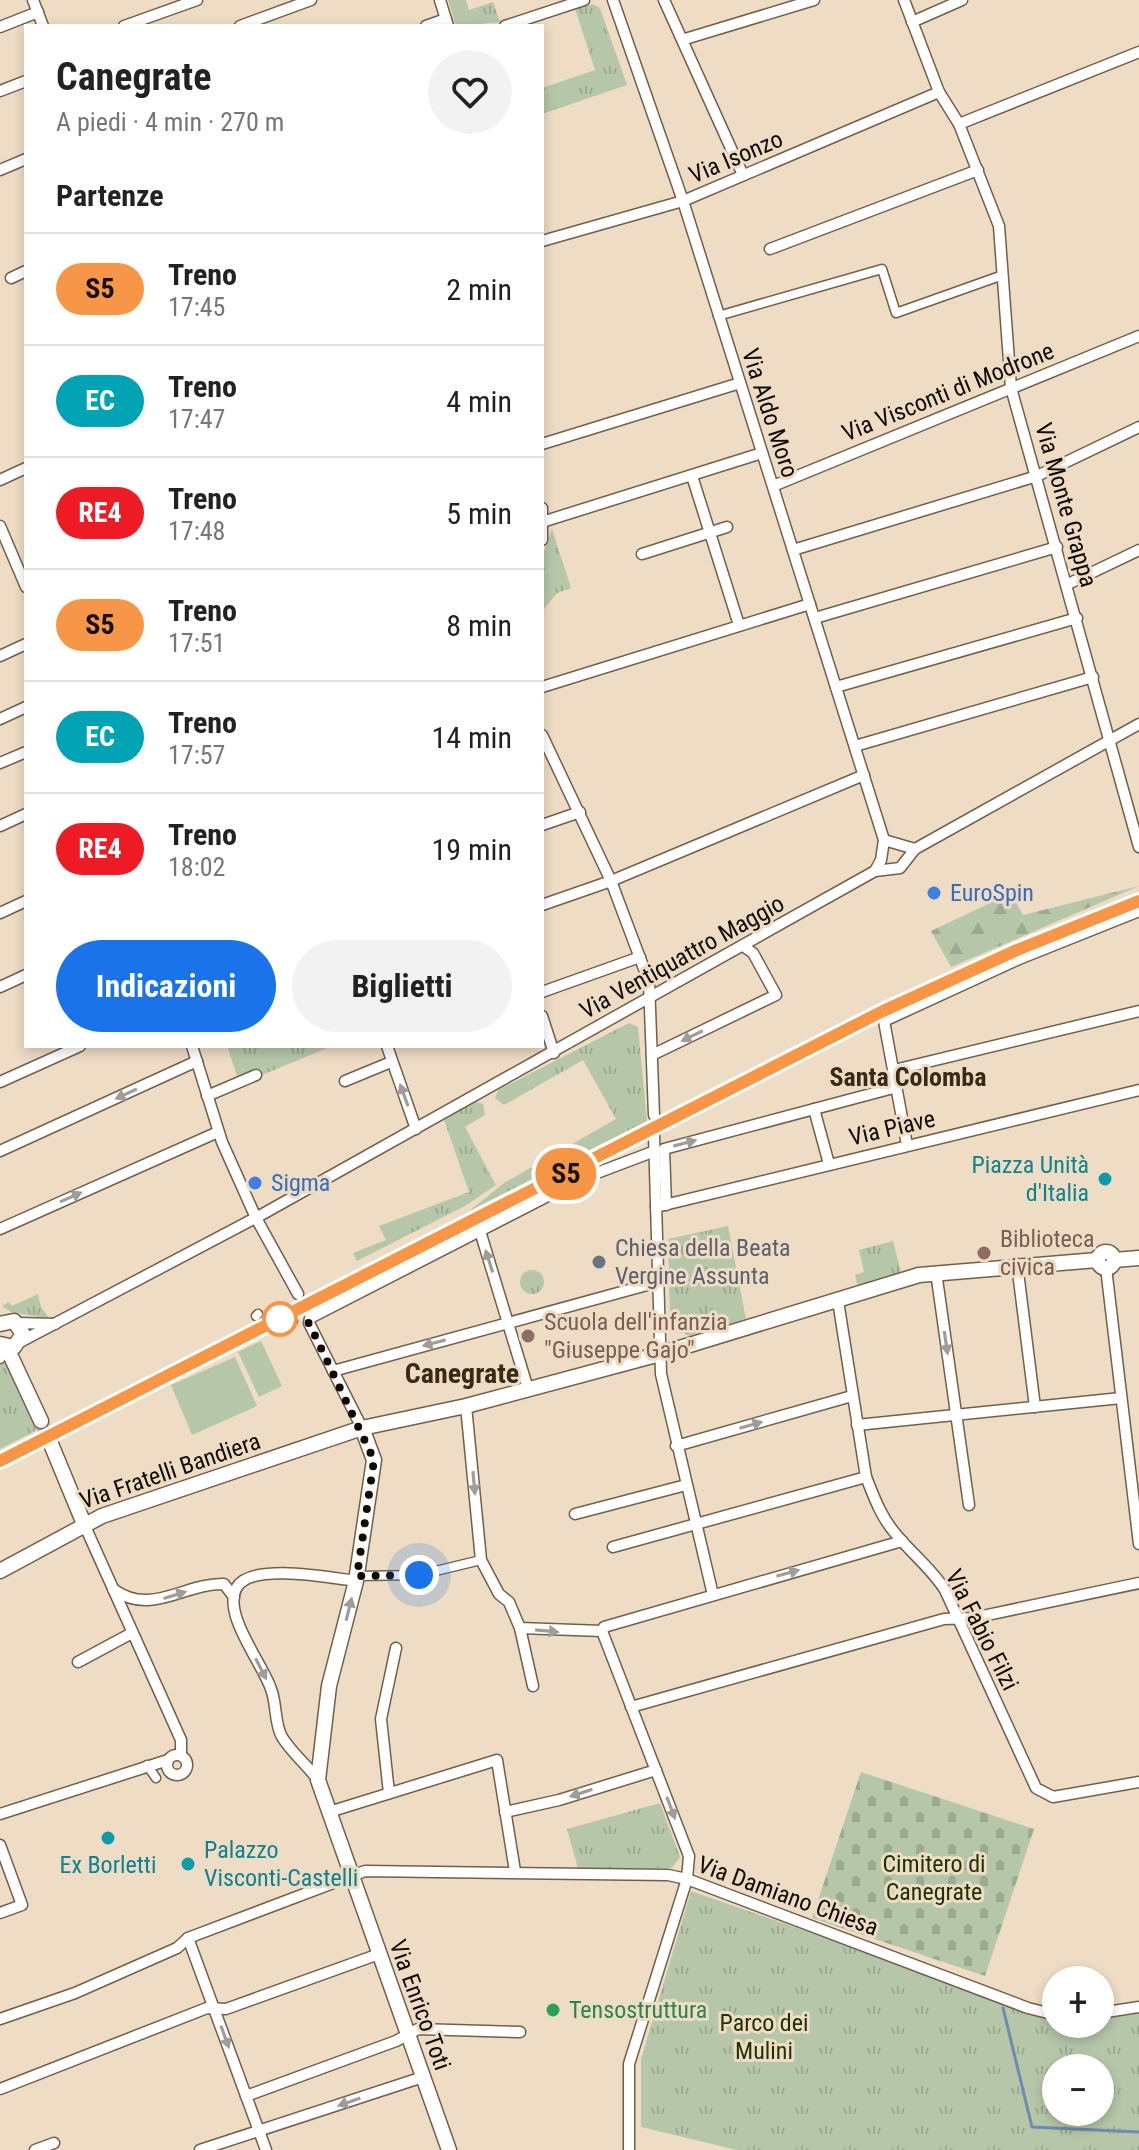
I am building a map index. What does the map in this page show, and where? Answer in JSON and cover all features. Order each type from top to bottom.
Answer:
[{"type":"street","points":[[33,0],[42,24]]},
{"type":"street","points":[[130,24],[197,0]]},
{"type":"street","points":[[245,24],[311,0]]},
{"type":"street","points":[[440,0],[447,22]]},
{"type":"street","points":[[511,24],[584,0]]},
{"type":"street","name":"Via Aldo Moro","points":[[613,0],[683,201],[888,848]]},
{"type":"street","points":[[664,0],[685,39],[743,175]]},
{"type":"street","points":[[685,39],[814,0]]},
{"type":"street","name":"Via Monte Grappa","points":[[904,0],[939,92],[959,124],[999,226],[1011,388],[1138,842]]},
{"type":"street","points":[[912,22],[962,0]]},
{"type":"street","points":[[0,27],[38,12]]},
{"type":"street","points":[[959,124],[1139,52]]},
{"type":"street","points":[[0,91],[24,82]]},
{"type":"street","name":"Via Isonzo","points":[[544,240],[683,201],[939,92]]},
{"type":"street","points":[[0,170],[24,160]]},
{"type":"street","points":[[770,249],[978,170]]},
{"type":"street","points":[[718,316],[882,269],[896,313],[1003,275]]},
{"type":"street","points":[[11,278],[24,272]]},
{"type":"street","name":"Via Visconti di Modrone","points":[[773,486],[1139,336]]},
{"type":"street","points":[[544,443],[740,383]]},
{"type":"street","points":[[793,550],[1037,476],[1139,427]]},
{"type":"street","points":[[544,522],[762,453]]},
{"type":"street","points":[[0,480],[24,469]]},
{"type":"street","points":[[692,476],[739,625]]},
{"type":"street","points":[[0,526],[5,550],[24,583]]},
{"type":"street","points":[[642,554],[727,527]]},
{"type":"street","points":[[815,618],[1057,547]]},
{"type":"street","points":[[1068,584],[1139,550]]},
{"type":"street","points":[[544,686],[810,604]]},
{"type":"street","points":[[836,687],[1077,618]]},
{"type":"street","points":[[0,656],[24,645]]},
{"type":"street","points":[[855,746],[1093,677]]},
{"type":"street","points":[[0,719],[24,708]]},
{"type":"street","points":[[905,863],[915,849],[1139,726]]},
{"type":"street","points":[[545,747],[580,812],[640,957],[651,997],[654,1115]]},
{"type":"street","points":[[0,763],[24,753]]},
{"type":"street","points":[[544,904],[611,881],[864,775]]},
{"type":"street","points":[[544,824],[580,812]]},
{"type":"street","points":[[0,826],[24,815]]},
{"type":"street","points":[[888,848],[915,849]]},
{"type":"street","points":[[888,848],[906,853],[905,863]]},
{"type":"street","points":[[888,848],[890,869]]},
{"type":"street","points":[[875,871],[888,848]]},
{"type":"street","name":"Via Ventiquattro Maggio","points":[[8,1347],[256,1218],[875,871],[900,868],[905,863]]},
{"type":"street","points":[[0,913],[24,902]]},
{"type":"street","points":[[907,1145],[884,1021],[1019,959],[1139,911]]},
{"type":"street","points":[[652,1055],[776,995],[747,943]]},
{"type":"street","points":[[544,991],[640,957]]},
{"type":"street","points":[[0,987],[24,976]]},
{"type":"street","points":[[894,1070],[1139,1011]]},
{"type":"street","points":[[544,1022],[554,1053]]},
{"type":"street","points":[[0,1082],[76,1048]]},
{"type":"street","points":[[193,1048],[218,1132],[256,1218],[298,1294]]},
{"type":"street","points":[[388,1048],[416,1129]]},
{"type":"street","points":[[0,1151],[197,1061]]},
{"type":"street","points":[[345,1081],[391,1062]]},
{"type":"street","points":[[207,1096],[256,1075]]},
{"type":"street","points":[[713,1595],[665,1402],[658,1282],[664,1149],[897,1087]]},
{"type":"street","name":"Via Piave","points":[[661,1206],[1139,1090]]},
{"type":"street","points":[[814,1109],[829,1164]]},
{"type":"street","points":[[0,1229],[218,1132]]},
{"type":"street","points":[[654,1135],[661,1206]]},
{"type":"street","points":[[316,1772],[329,1686],[357,1579],[374,1460],[362,1428],[309,1323],[310,1318],[581,1179],[655,1151]]},
{"type":"street","points":[[480,1231],[528,1389]]},
{"type":"street","name":"Via Fratelli Bandiera","points":[[0,1571],[84,1524],[362,1428],[466,1406],[660,1354],[936,1272],[1017,1264],[1106,1263],[1139,1258]]},
{"type":"street","points":[[1106,1263],[1121,1398],[1136,1487],[1139,1544]]},
{"type":"street","points":[[1017,1264],[1035,1407]]},
{"type":"street","points":[[936,1272],[969,1505]]},
{"type":"street","points":[[333,1371],[658,1282]]},
{"type":"street","name":"Via Fabio Filzi","points":[[838,1301],[866,1477],[883,1517],[939,1580],[1039,1792],[1057,1797],[1139,1782]]},
{"type":"street","points":[[5,1323],[57,1324]]},
{"type":"street","points":[[5,1323],[23,1334],[8,1347],[41,1421]]},
{"type":"street","points":[[676,1446],[852,1396]]},
{"type":"street","points":[[857,1425],[1121,1398]]},
{"type":"street","points":[[466,1406],[481,1560],[499,1594],[509,1602],[520,1628],[533,1686]]},
{"type":"street","points":[[51,1444],[181,1740],[181,1755],[187,1766],[182,1774],[170,1772],[168,1760]]},
{"type":"street","points":[[613,1547],[866,1477]]},
{"type":"street","points":[[575,1514],[686,1485]]},
{"type":"street","points":[[602,1631],[604,1627],[902,1541]]},
{"type":"street","points":[[316,1772],[279,1732],[272,1690],[237,1622],[234,1597],[237,1587],[244,1581],[287,1572],[357,1579],[419,1575],[481,1560]]},
{"type":"street","points":[[130,1628],[128,1612],[139,1602],[167,1598],[209,1583],[224,1584],[234,1597]]},
{"type":"street","points":[[631,1707],[944,1619],[1139,1583]]},
{"type":"street","points":[[112,1587],[139,1602]]},
{"type":"street","points":[[78,1662],[130,1628]]},
{"type":"street","points":[[520,1628],[602,1631]]},
{"type":"street","points":[[602,1631],[689,1856],[687,1879],[629,2064],[629,2150]]},
{"type":"street","points":[[389,1793],[381,1719],[396,1648]]},
{"type":"street","points":[[0,1814],[181,1755]]},
{"type":"street","points":[[329,1812],[497,1760],[515,1871]]},
{"type":"street","points":[[147,1765],[156,1778]]},
{"type":"street","points":[[505,1812],[559,1800],[656,1770]]},
{"type":"street","name":"Via Enrico Toti","points":[[316,1772],[449,2150]]},
{"type":"street","points":[[0,1845],[22,1905],[0,1913]]},
{"type":"street","name":"Via Damiano Chiesa","points":[[0,2019],[89,1987],[177,1948],[188,1938],[365,1871],[668,1875],[687,1879],[1042,2012]]},
{"type":"street","points":[[188,1938],[266,2150]]},
{"type":"street","points":[[0,2089],[207,2008],[226,2009],[379,1954]]},
{"type":"street","points":[[1114,2011],[1139,2007]]},
{"type":"street","points":[[246,2096],[408,2036],[418,2029],[520,2032]]},
{"type":"street","points":[[200,2150],[423,2077]]},
{"type":"street","points":[[35,2150],[54,2143]]},
{"type":"green space","points":[[448,0],[466,0],[469,10],[493,2],[500,22],[478,24],[455,24]]},
{"type":"green space","points":[[592,4],[600,8],[627,85],[544,113],[544,87],[595,70],[575,9]]},
{"type":"green space","points":[[552,529],[571,588],[557,593],[544,609],[544,551]]},
{"type":"green space","points":[[1139,886],[951,967],[931,931],[1011,893],[1023,915]]},
{"type":"green space","points":[[629,1023],[638,1027],[647,1121],[469,1211],[504,1183],[616,1119],[583,1060],[504,1105],[495,1098],[498,1090]]},
{"type":"green space","points":[[228,1048],[327,1048],[262,1075],[260,1070],[238,1079]]},
{"type":"green space","points":[[476,1102],[483,1104],[485,1115],[465,1127],[496,1185],[465,1206],[357,1261],[353,1253],[386,1240],[379,1226],[469,1192],[443,1117]]},
{"type":"green space","points":[[728,1226],[746,1319],[689,1336],[670,1320],[668,1239]]},
{"type":"green space","points":[[893,1241],[902,1276],[858,1287],[855,1275],[864,1272],[859,1250]]},
{"type":"green space","points":[[532,1270],[543,1277],[544,1282],[537,1293],[532,1294],[521,1287],[520,1282],[527,1271]]},
{"type":"green space","points":[[38,1294],[41,1307],[50,1319],[11,1312],[2,1306],[9,1302],[12,1306]]},
{"type":"green space","points":[[261,1341],[282,1386],[259,1397],[238,1352]]},
{"type":"green space","points":[[235,1357],[257,1406],[192,1435],[171,1385]]},
{"type":"green space","points":[[5,1363],[39,1429],[0,1449],[0,1365]]},
{"type":"green space","name":"Cimitero di Canegrate","points":[[861,1772],[1034,1829],[985,1976],[812,1918]]},
{"type":"green space","points":[[660,1803],[680,1857],[672,1868],[578,1868],[567,1829]]},
{"type":"green space","name":"Parco dei Mulini","points":[[691,1891],[1006,2001],[1042,2017],[1042,2038],[1114,2038],[1114,2013],[1139,2010],[1139,2150],[737,2150],[641,2127],[641,2059]]},
{"type":"waterway","points":[[1003,2008],[1032,2127],[1139,2132]]},
{"type":"tunnel","points":[[41,1421],[51,1444]]},
{"type":"railway","points":[[0,1461],[883,1011],[1017,950],[1139,901]]},
{"type":"train","name":"S5","points":[[0,1461],[883,1011],[1017,950],[1139,901]]},
{"type":"place","name":"EuroSpin","points":[[934,893]]},
{"type":"place","name":"Piazza Unità d'Italia","points":[[1105,1179]]},
{"type":"place","name":"Sigma","points":[[255,1183]]},
{"type":"place","name":"Biblioteca civica","points":[[984,1253]]},
{"type":"place","name":"Chiesa della Beata Vergine Assunta","points":[[599,1262]]},
{"type":"place","name":"Scuola dell'infanzia \"Giuseppe Gajo\"","points":[[528,1336]]},
{"type":"place","name":"Ex Borletti","points":[[108,1838]]},
{"type":"place","name":"Palazzo Visconti-Castelli","points":[[188,1864]]},
{"type":"place","name":"Tensostruttura","points":[[553,2010]]},
{"type":"district","name":"Santa Colomba","points":[[908,1077]]},
{"type":"district","name":"Canegrate","points":[[462,1373]]},
{"type":"route","points":[[280,1319],[309,1323],[362,1428],[374,1460],[357,1576],[419,1575]]}]
